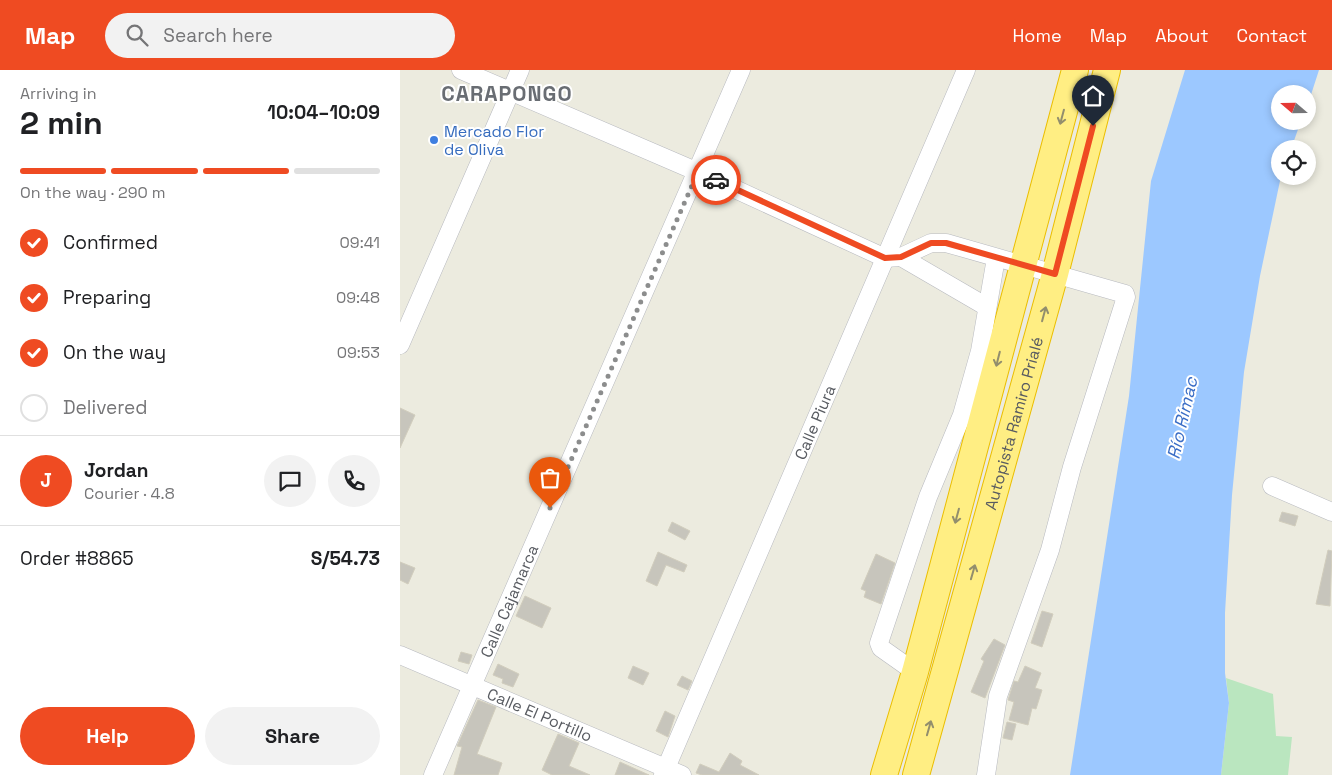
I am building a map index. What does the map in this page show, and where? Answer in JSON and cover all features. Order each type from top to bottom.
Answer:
[{"type":"highway","name":"Autopista Ramiro Prialé","points":[[884,775],[915,672],[1075,70]]},
{"type":"highway","name":"Autopista Ramiro Prialé","points":[[916,775],[1055,274],[1107,70]]},
{"type":"street","points":[[461,70],[893,258],[987,307]]},
{"type":"street","points":[[400,345],[520,70]]},
{"type":"street","name":"Calle Cajamarca","points":[[433,775],[741,70]]},
{"type":"street","name":"Calle Piura","points":[[670,773],[893,258],[966,70]]},
{"type":"street","points":[[893,258],[931,243],[946,243],[1125,294],[1126,297],[1072,467],[1050,550],[998,696],[986,775]]},
{"type":"street","points":[[915,672],[881,648],[879,643],[928,497],[962,415],[980,351],[996,258]]},
{"type":"street","points":[[1272,486],[1332,512]]},
{"type":"street","name":"Calle El Portillo","points":[[400,655],[473,685],[670,773]]},
{"type":"green space","points":[[1226,678],[1273,694],[1276,736],[1292,737],[1288,775],[1221,775],[1229,703]]},
{"type":"water","name":"Río Rímac","points":[[1185,70],[1319,70],[1314,85],[1271,85],[1271,130],[1298,130],[1294,140],[1271,140],[1271,185],[1279,185],[1260,276],[1244,372],[1232,495],[1225,613],[1225,673],[1229,703],[1221,775],[1070,775],[1129,396],[1151,181]]},
{"type":"building","points":[[400,408],[415,415],[400,448]]},
{"type":"building","points":[[1282,512],[1298,516],[1295,526],[1279,521]]},
{"type":"building","points":[[672,522],[690,531],[685,540],[668,531]]},
{"type":"building","points":[[1328,550],[1332,551],[1330,606],[1316,604]]},
{"type":"building","points":[[658,552],[687,565],[684,572],[666,565],[657,586],[646,581]]},
{"type":"building","points":[[876,554],[895,563],[881,604],[864,597],[866,591],[861,589]]},
{"type":"building","points":[[400,562],[415,568],[408,584],[400,580]]},
{"type":"building","points":[[525,596],[551,608],[542,628],[516,616]]},
{"type":"building","points":[[1042,611],[1053,614],[1042,647],[1031,643]]},
{"type":"building","points":[[994,639],[1005,645],[985,698],[971,692],[984,661],[981,659]]},
{"type":"building","points":[[461,652],[472,655],[469,664],[458,661]]},
{"type":"building","points":[[498,664],[519,674],[513,687],[502,683],[503,679],[493,675]]},
{"type":"building","points":[[633,666],[649,673],[643,685],[628,678]]},
{"type":"building","points":[[1025,666],[1041,673],[1035,688],[1042,690],[1036,709],[1032,708],[1028,725],[1009,720],[1014,702],[1008,700],[1014,681],[1018,682]]},
{"type":"building","points":[[682,676],[692,681],[688,690],[677,685]]},
{"type":"building","points":[[478,700],[496,707],[477,754],[502,763],[498,775],[454,775],[462,747],[457,746]]},
{"type":"building","points":[[665,711],[675,716],[668,737],[656,731]]},
{"type":"building","points":[[1007,722],[1016,724],[1012,740],[1003,738]]},
{"type":"building","points":[[558,734],[579,743],[569,766],[590,775],[552,775],[542,770]]},
{"type":"building","points":[[730,753],[742,761],[740,765],[759,775],[702,775],[696,773],[700,764],[719,772]]},
{"type":"building","points":[[620,762],[649,775],[615,775]]},
{"type":"way so far","points":[[550,508],[698,172],[716,180]]},
{"type":"place","name":"Mercado Flor de Oliva","points":[[434,140]]},
{"type":"district","name":"CARAPONGO","points":[[507,93]]},
{"type":"route","points":[[716,180],[885,258],[901,257],[931,243],[946,243],[1055,274],[1093,126]]}]
